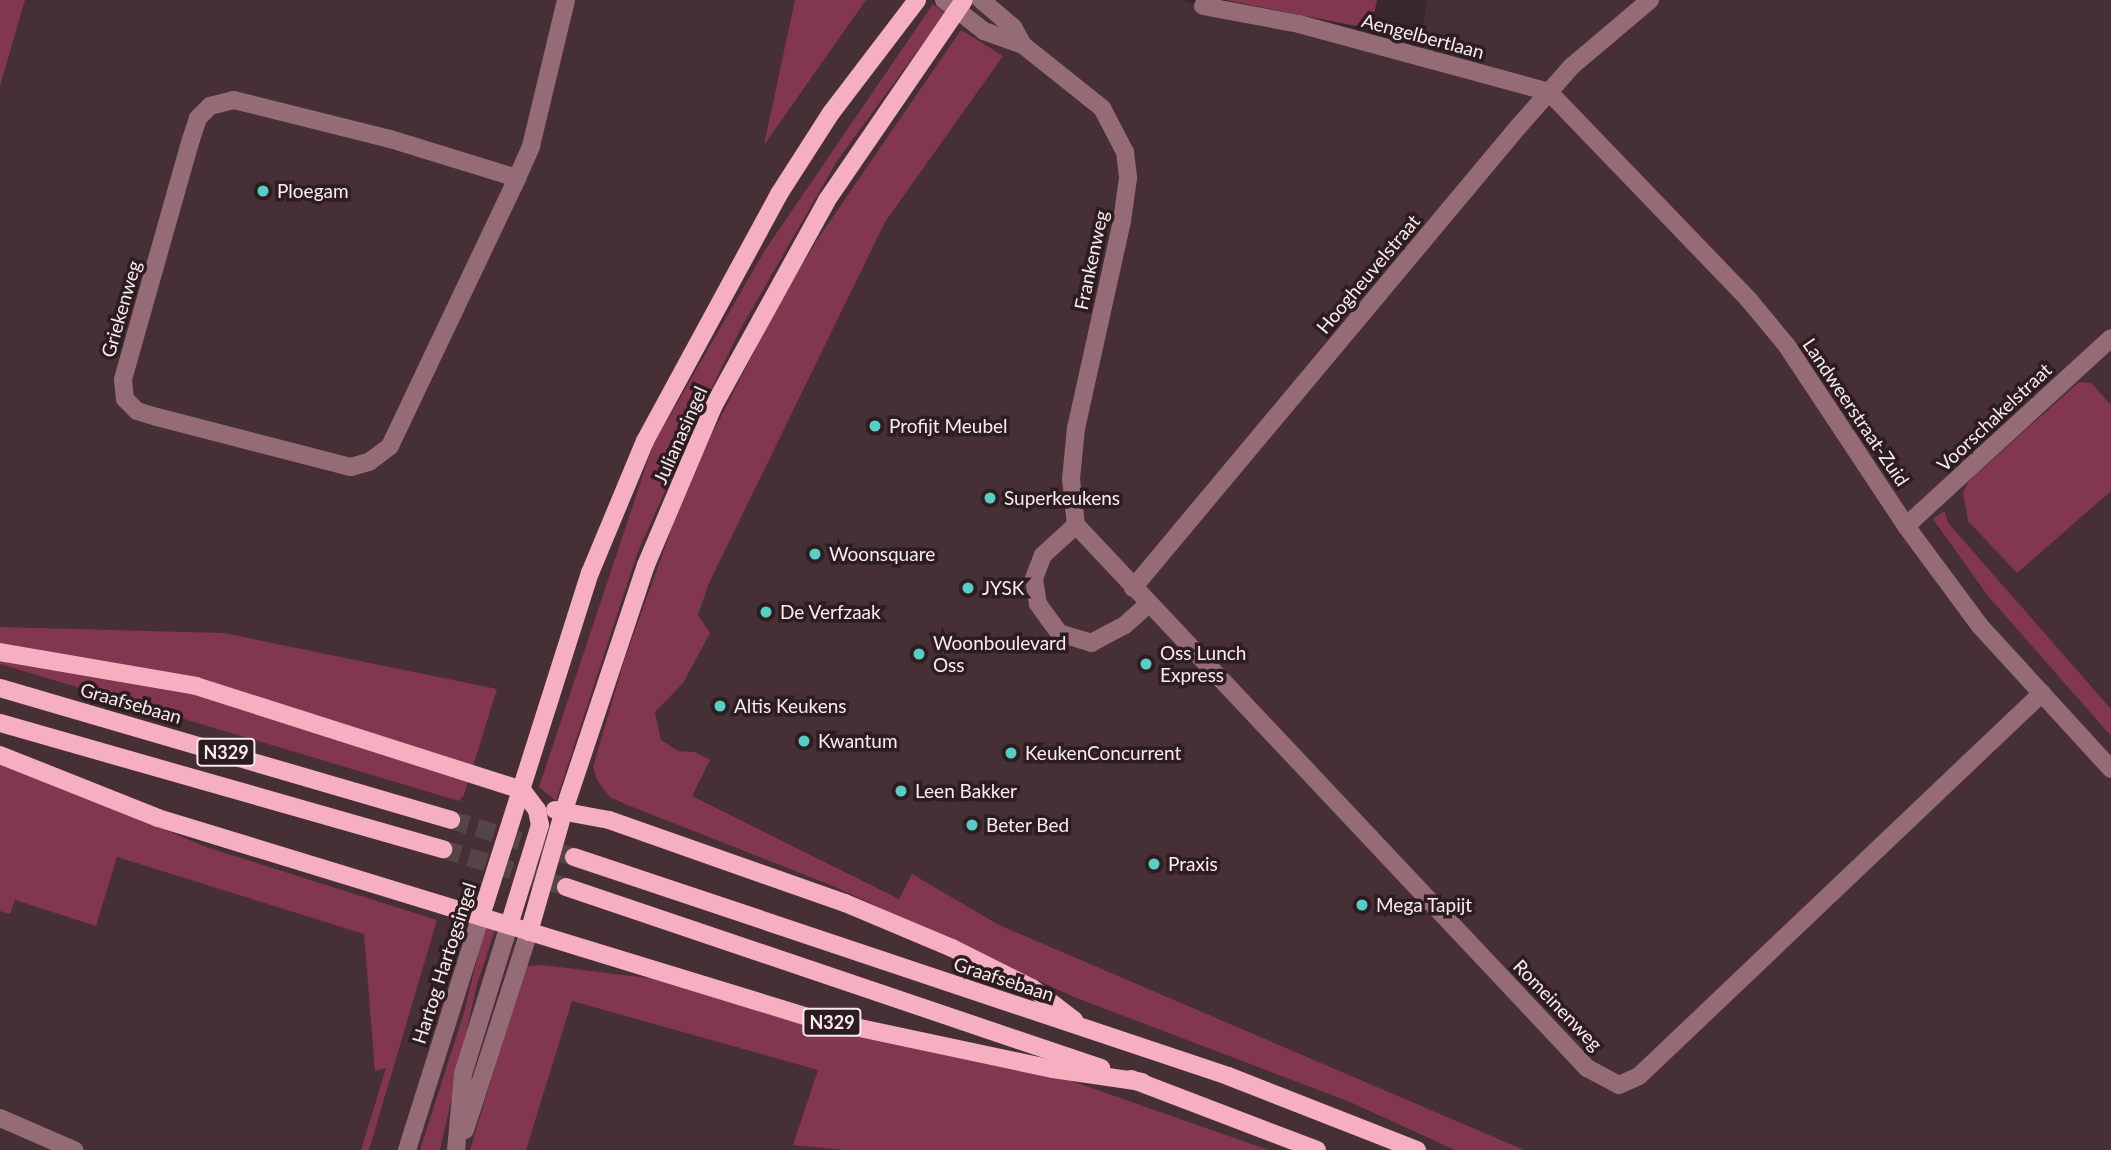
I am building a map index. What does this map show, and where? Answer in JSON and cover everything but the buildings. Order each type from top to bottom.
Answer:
[{"type":"main road","name":"Julianasingel","points":[[522,790],[590,573],[645,441],[779,194],[831,113],[917,0]]},
{"type":"main road","name":"Julianasingel","points":[[529,932],[564,810],[646,565],[714,405],[827,200],[955,3]]},
{"type":"main road","points":[[0,652],[196,686],[522,790],[537,810],[540,825],[509,925]]},
{"type":"main road","name":"Graafsebaan","points":[[0,688],[451,820]]},
{"type":"main road","name":"N329","points":[[0,723],[443,849]]},
{"type":"main road","name":"N329","points":[[0,755],[158,818],[808,1017],[1053,1069],[1142,1083]]},
{"type":"main road","name":"Hartog Hartogsingel","points":[[481,916],[522,790]]},
{"type":"main road","points":[[513,817],[537,810],[564,810],[609,820],[832,899],[952,948],[1032,988],[1085,1028]]},
{"type":"main road","name":"Graafsebaan","points":[[574,858],[1228,1076],[1417,1150]]},
{"type":"main road","name":"N329","points":[[566,887],[1142,1083],[1317,1150]]},
{"type":"street","name":"Griekenweg","points":[[517,178],[390,139],[234,100],[210,106],[198,118],[191,139],[123,380],[125,399],[147,414],[321,462],[351,467],[369,462],[390,446],[517,178],[531,146],[566,0]]},
{"type":"street","name":"Frankenweg","points":[[982,0],[1013,27],[1023,45]]},
{"type":"street","name":"Hoogheuvelstraat","points":[[1133,588],[1549,92],[1572,66],[1650,0]]},
{"type":"street","name":"Frankenweg","points":[[955,3],[984,31],[1023,45],[1102,107],[1125,152],[1128,178],[1076,428],[1071,479],[1076,525]]},
{"type":"street","name":"Aengelbertlaan","points":[[1203,6],[1299,24],[1549,92]]},
{"type":"street","name":"Landweerstraat-Zuid","points":[[1549,92],[1749,300],[1794,358],[1906,526],[1980,626],[2111,769]]},
{"type":"street","name":"Voorschakelstraat","points":[[1906,526],[2111,338]]},
{"type":"street","points":[[1133,588],[1076,525],[1043,555],[1034,579],[1038,604],[1059,633],[1091,642],[1125,625],[1148,604]]},
{"type":"street","name":"Romeinenweg","points":[[1133,588],[1587,1068],[1619,1085],[1639,1076],[2042,693]]},
{"type":"street","name":"Hartog Hartogsingel","points":[[407,1150],[481,916]]},
{"type":"street","points":[[457,1150],[463,1074],[509,925]]},
{"type":"street","points":[[457,1150],[529,932]]},
{"type":"street","points":[[0,1118],[74,1150]]},
{"type":"shaded area","points":[[0,0],[25,0],[0,86]]},
{"type":"shaded area","points":[[17,0],[1180,0],[1418,62],[1427,0],[2111,0],[2111,1150],[0,1150],[0,61]]},
{"type":"shaded area","points":[[795,0],[866,0],[764,145]]},
{"type":"shaded area","points":[[1225,0],[1377,0],[1371,29]]},
{"type":"shaded area","points":[[933,4],[945,13],[837,161],[740,330],[700,412],[637,554],[556,801],[539,787],[653,445],[765,250]]},
{"type":"shaded area","points":[[961,30],[1003,56],[885,222],[709,583],[698,615],[710,633],[683,683],[655,712],[661,740],[678,751],[695,752],[710,760],[692,796],[899,899],[912,874],[999,925],[1524,1150],[1455,1150],[1350,1102],[1074,997],[833,886],[625,804],[610,797],[597,780],[593,767],[624,661],[675,519],[710,438],[779,303],[819,237]]},
{"type":"shaded area","points":[[2079,382],[2091,383],[2111,405],[2111,491],[2017,573],[1968,521],[1963,493],[1969,481]]},
{"type":"shaded area","points":[[1944,511],[1949,524],[2111,709],[2111,736],[1988,596],[1933,519]]},
{"type":"shaded area","points":[[0,627],[224,633],[497,689],[464,795],[459,801],[0,664]]},
{"type":"shaded area","points":[[0,760],[206,847],[437,920],[369,1150],[361,1150],[386,1068],[375,1071],[364,934],[117,857],[96,926],[15,900],[10,914],[0,911]]},
{"type":"shaded area","points":[[485,925],[496,927],[477,984],[440,1150],[420,1150],[464,1013]]},
{"type":"shaded area","points":[[542,965],[664,980],[1066,1079],[1269,1150],[845,1150],[793,1145],[818,1070],[572,1001],[526,1150],[470,1150],[525,966]]},
{"type":"tunnel","points":[[451,820],[574,857]]},
{"type":"tunnel","points":[[443,849],[566,887]]},
{"type":"place","name":"Ploegam","points":[[263,191]]},
{"type":"place","name":"Profijt Meubel","points":[[875,426]]},
{"type":"place","name":"Superkeukens","points":[[990,498]]},
{"type":"place","name":"Woonsquare","points":[[815,554]]},
{"type":"place","name":"JYSK","points":[[968,588]]},
{"type":"place","name":"De Verfzaak","points":[[766,612]]},
{"type":"place","name":"Woonboulevard Oss","points":[[919,654]]},
{"type":"place","name":"Oss Lunch Express","points":[[1146,664]]},
{"type":"place","name":"Altis Keukens","points":[[720,706]]},
{"type":"place","name":"Kwantum","points":[[804,741]]},
{"type":"place","name":"KeukenConcurrent","points":[[1011,753]]},
{"type":"place","name":"Leen Bakker","points":[[901,791]]},
{"type":"place","name":"Beter Bed","points":[[972,825]]},
{"type":"place","name":"Praxis","points":[[1154,864]]},
{"type":"place","name":"Mega Tapijt","points":[[1362,905]]}]
